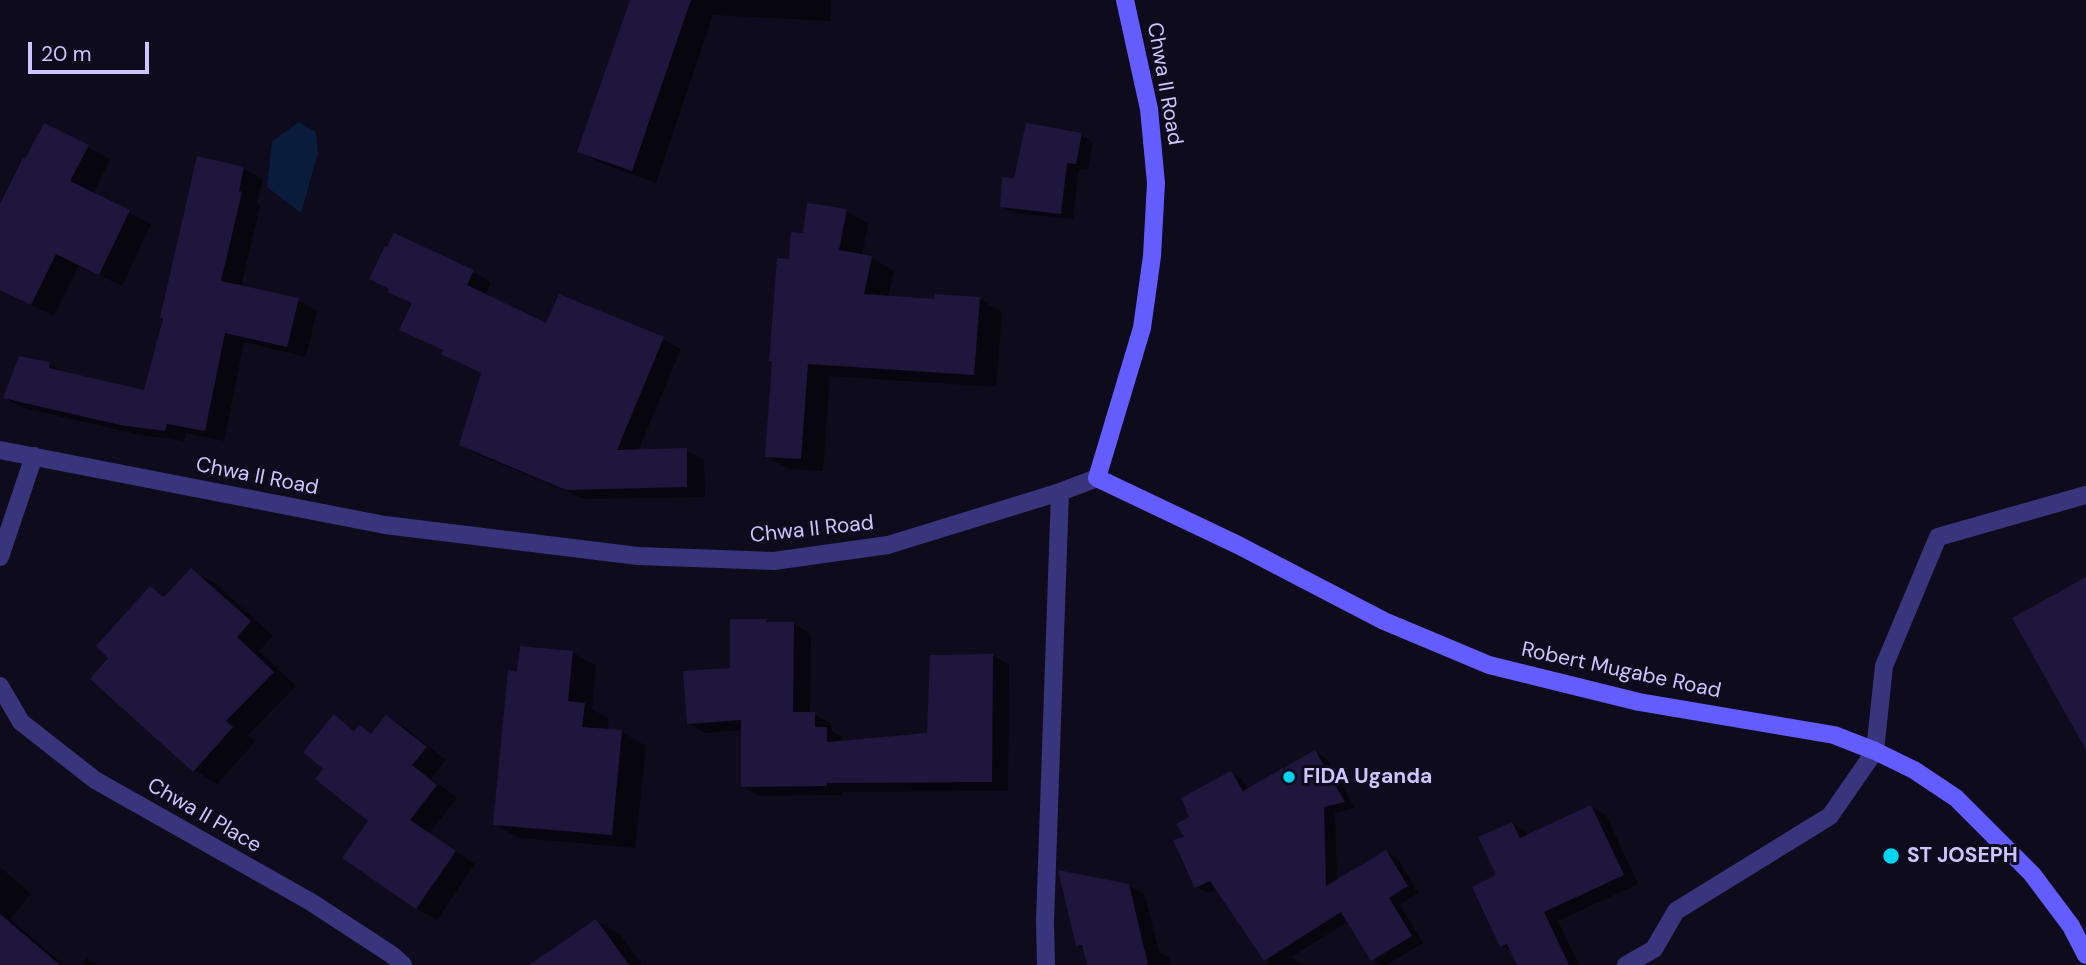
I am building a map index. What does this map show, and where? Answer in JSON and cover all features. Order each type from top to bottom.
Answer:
[{"type":"street","name":"Chwa II Road","points":[[0,450],[385,525],[638,556],[774,561],[888,545],[1097,478],[1142,328],[1152,256],[1156,183],[1149,109],[1125,0]]},
{"type":"street","points":[[0,557],[34,456]]},
{"type":"street","name":"Robert Mugabe Road","points":[[1097,478],[1238,545],[1384,621],[1489,665],[1639,702],[1834,735],[1875,751],[1914,771],[1956,798],[2032,873],[2071,926],[2086,955]]},
{"type":"street","points":[[1046,965],[1045,921],[1060,492]]},
{"type":"street","points":[[1626,965],[1654,949],[1676,911],[1829,816],[1875,751],[1884,666],[1938,537],[2086,495]]},
{"type":"street","name":"Chwa II Place","points":[[0,686],[21,722],[95,780],[311,902],[403,965]]},
{"type":"water","points":[[299,122],[316,132],[318,153],[301,213],[267,187],[272,141]]},
{"type":"building","points":[[630,0],[691,0],[632,171],[577,152]]},
{"type":"building","points":[[44,123],[89,145],[70,181],[130,210],[99,275],[56,254],[31,305],[0,290],[0,204]]},
{"type":"building","points":[[1026,123],[1082,133],[1076,164],[1067,163],[1061,214],[1000,207],[1002,177],[1014,178]]},
{"type":"building","points":[[197,156],[244,167],[239,191],[242,192],[221,281],[299,298],[287,347],[225,333],[205,431],[167,424],[165,431],[120,425],[3,398],[19,356],[50,362],[49,368],[144,390],[163,319],[160,318]]},
{"type":"building","points":[[807,203],[847,209],[839,250],[872,256],[864,294],[934,299],[935,294],[980,297],[974,375],[808,364],[801,459],[765,457],[777,258],[789,259],[791,232],[803,233]]},
{"type":"building","points":[[394,233],[474,270],[467,285],[546,323],[559,294],[664,337],[617,450],[687,448],[687,487],[566,490],[459,445],[481,373],[441,354],[443,350],[399,330],[412,303],[369,279]]},
{"type":"building","points":[[191,568],[251,621],[237,637],[274,672],[226,721],[233,727],[193,772],[90,679],[108,658],[96,646],[150,586],[164,597]]},
{"type":"building","points":[[2086,577],[2086,750],[2012,618]]},
{"type":"building","points":[[730,619],[794,622],[793,712],[815,712],[815,727],[827,727],[827,742],[927,733],[930,655],[993,654],[992,782],[827,783],[827,786],[741,787],[741,720],[687,724],[683,671],[730,668]]},
{"type":"building","points":[[520,646],[573,651],[568,701],[585,703],[582,727],[622,730],[612,835],[493,825],[508,670],[517,672]]},
{"type":"building","points":[[334,714],[354,731],[359,725],[371,734],[386,715],[427,747],[412,765],[437,785],[410,820],[456,851],[416,909],[342,858],[368,821],[315,779],[323,769],[303,752]]},
{"type":"building","points":[[1315,750],[1345,802],[1324,807],[1326,886],[1386,850],[1408,886],[1389,898],[1412,936],[1371,961],[1341,912],[1264,961],[1210,881],[1195,888],[1173,840],[1184,837],[1176,824],[1189,817],[1181,798],[1231,771],[1243,791]]},
{"type":"building","points":[[1591,805],[1624,875],[1544,912],[1569,965],[1517,965],[1507,944],[1500,947],[1472,887],[1496,875],[1478,837],[1512,822],[1520,838]]},
{"type":"building","points":[[1058,870],[1129,884],[1148,965],[1087,965],[1082,945],[1076,946]]},
{"type":"building","points":[[0,914],[60,965],[0,965]]},
{"type":"building","points":[[596,919],[629,965],[529,965]]},
{"type":"place","name":"FIDA Uganda","points":[[1289,777]]},
{"type":"place","name":"ST JOSEPH","points":[[1891,856]]}]
